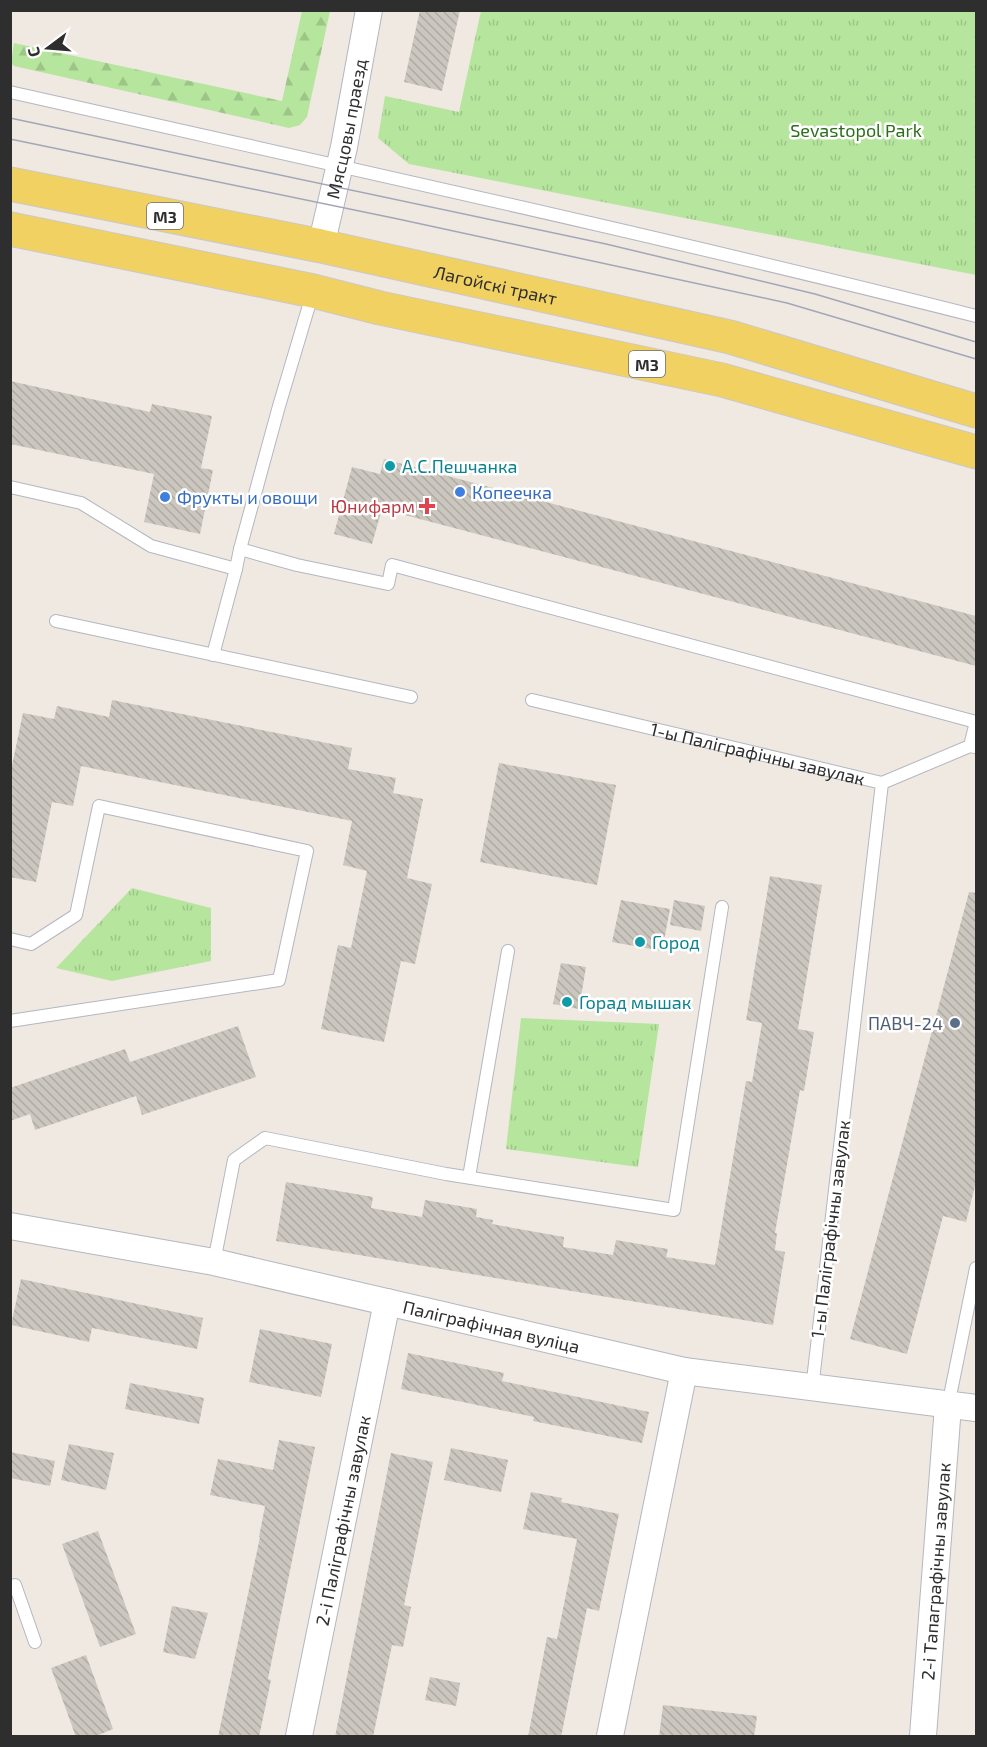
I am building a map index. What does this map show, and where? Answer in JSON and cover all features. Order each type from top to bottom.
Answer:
[{"type":"main road","name":"Лагойскі тракт","points":[[10,184],[321,246],[730,337],[976,411]]},
{"type":"main road","name":"М3","points":[[10,229],[313,291],[380,308],[722,380],[976,452]]},
{"type":"main road","points":[[313,291],[321,246]]},
{"type":"street","name":"Мясцовы праезд","points":[[321,246],[340,166],[369,10]]},
{"type":"street","name":"Паліграфічная вуліца","points":[[10,1226],[214,1262],[684,1371],[976,1408]]},
{"type":"street","name":"2-і Паліграфічны завулак","points":[[299,1737],[387,1302]]},
{"type":"street","points":[[610,1737],[684,1371]]},
{"type":"street","name":"2-і Тапаграфічны завулак","points":[[923,1737],[948,1406]]},
{"type":"lane","points":[[10,92],[809,274],[976,316]]},
{"type":"lane","points":[[213,655],[279,406],[313,291]]},
{"type":"lane","points":[[10,487],[81,503],[151,546],[236,569]]},
{"type":"lane","points":[[240,549],[297,565],[388,584],[392,565],[976,722],[973,746],[882,783]]},
{"type":"lane","points":[[56,621],[411,697]]},
{"type":"lane","name":"1-ы Паліграфічны завулак","points":[[532,700],[882,783],[812,1389]]},
{"type":"lane","points":[[10,939],[31,944],[76,915],[99,806],[307,851],[279,980],[10,1021]]},
{"type":"lane","points":[[214,1262],[234,1160],[265,1138],[469,1177],[674,1210],[722,907]]},
{"type":"lane","points":[[469,1177],[508,951]]},
{"type":"lane","points":[[948,1406],[976,1268]]},
{"type":"lane","points":[[10,1587],[15,1585],[35,1642]]},
{"type":"green space","points":[[302,11],[330,11],[307,117],[300,125],[289,128],[14,66],[11,63],[14,43],[282,101]]},
{"type":"green space","name":"Sevastopol Park","points":[[481,11],[976,11],[976,275],[409,164],[378,138],[385,96],[459,112]]},
{"type":"green space","points":[[132,888],[211,908],[211,961],[112,981],[56,968]]},
{"type":"green space","points":[[521,1018],[659,1024],[638,1167],[506,1149]]},
{"type":"building","points":[[420,10],[460,10],[442,91],[404,82]]},
{"type":"building","points":[[10,381],[150,412],[152,404],[212,416],[201,468],[213,470],[200,534],[144,522],[154,474],[10,444]]},
{"type":"building","points":[[384,459],[976,616],[976,666],[382,509],[372,544],[334,534],[352,467],[380,474]]},
{"type":"building","points":[[112,700],[352,748],[348,769],[396,778],[393,793],[423,799],[407,878],[432,884],[415,964],[401,961],[384,1042],[321,1029],[338,945],[351,948],[367,871],[343,865],[352,821],[81,766],[73,806],[52,802],[36,882],[10,877],[10,775],[23,713],[54,719],[57,706],[109,717]]},
{"type":"building","points":[[499,763],[616,785],[597,885],[480,862]]},
{"type":"building","points":[[770,876],[822,885],[798,1029],[814,1032],[804,1091],[800,1090],[775,1233],[777,1233],[775,1250],[785,1252],[773,1325],[276,1241],[286,1182],[373,1197],[371,1208],[422,1217],[425,1200],[477,1209],[476,1217],[493,1220],[492,1224],[564,1237],[563,1247],[613,1255],[616,1240],[668,1249],[666,1257],[715,1265],[746,1081],[752,1082],[762,1023],[746,1020]]},
{"type":"building","name":"ПАВЧ-24","points":[[969,892],[976,893],[976,1182],[966,1222],[943,1216],[907,1354],[850,1339]]},
{"type":"building","points":[[621,900],[670,909],[662,951],[612,942]]},
{"type":"building","points":[[674,900],[705,906],[701,931],[670,925]]},
{"type":"building","points":[[561,963],[586,967],[579,1009],[553,1004]]},
{"type":"building","points":[[238,1026],[256,1077],[142,1115],[136,1096],[35,1130],[30,1114],[10,1121],[10,1088],[125,1049],[130,1062]]},
{"type":"building","points":[[21,1279],[203,1318],[197,1349],[92,1328],[89,1342],[11,1325]]},
{"type":"building","points":[[260,1329],[332,1344],[321,1397],[249,1382]]},
{"type":"building","points":[[408,1353],[504,1373],[502,1381],[649,1412],[642,1443],[533,1421],[534,1417],[401,1389]]},
{"type":"building","points":[[130,1383],[204,1398],[199,1424],[125,1409]]},
{"type":"building","points":[[279,1440],[315,1447],[268,1679],[271,1680],[259,1737],[218,1737],[265,1506],[210,1495],[218,1459],[273,1470]]},
{"type":"building","points":[[69,1444],[114,1453],[106,1490],[61,1480]]},
{"type":"building","points":[[451,1448],[508,1460],[501,1492],[444,1480]]},
{"type":"building","points":[[10,1452],[55,1461],[50,1486],[10,1478]]},
{"type":"building","points":[[391,1453],[433,1462],[404,1605],[411,1607],[403,1647],[392,1645],[373,1737],[335,1737]]},
{"type":"building","points":[[531,1492],[562,1498],[561,1502],[619,1514],[599,1611],[587,1608],[561,1737],[528,1737],[547,1637],[557,1639],[577,1539],[523,1529]]},
{"type":"building","points":[[98,1531],[136,1634],[100,1647],[62,1544]]},
{"type":"building","points":[[172,1606],[208,1613],[195,1659],[163,1652]]},
{"type":"building","points":[[86,1655],[113,1729],[94,1737],[76,1737],[51,1668]]},
{"type":"building","points":[[430,1677],[460,1683],[456,1706],[425,1700]]},
{"type":"building","points":[[663,1705],[757,1716],[754,1737],[659,1737]]},
{"type":"tram line","points":[[10,118],[606,244],[815,294],[976,342]]},
{"type":"tram line","points":[[10,139],[398,219],[787,303],[976,359]]},
{"type":"place","name":"А.С.Пешчанка","points":[[390,466]]},
{"type":"place","name":"Копеечка","points":[[460,492]]},
{"type":"place","name":"Фрукты и овощи","points":[[165,497]]},
{"type":"place","name":"Юнифарм","points":[[427,506]]},
{"type":"place","name":"Город","points":[[640,942]]},
{"type":"place","name":"Горад мышак","points":[[567,1002]]},
{"type":"place","name":"ПАВЧ-24","points":[[955,1023]]}]
